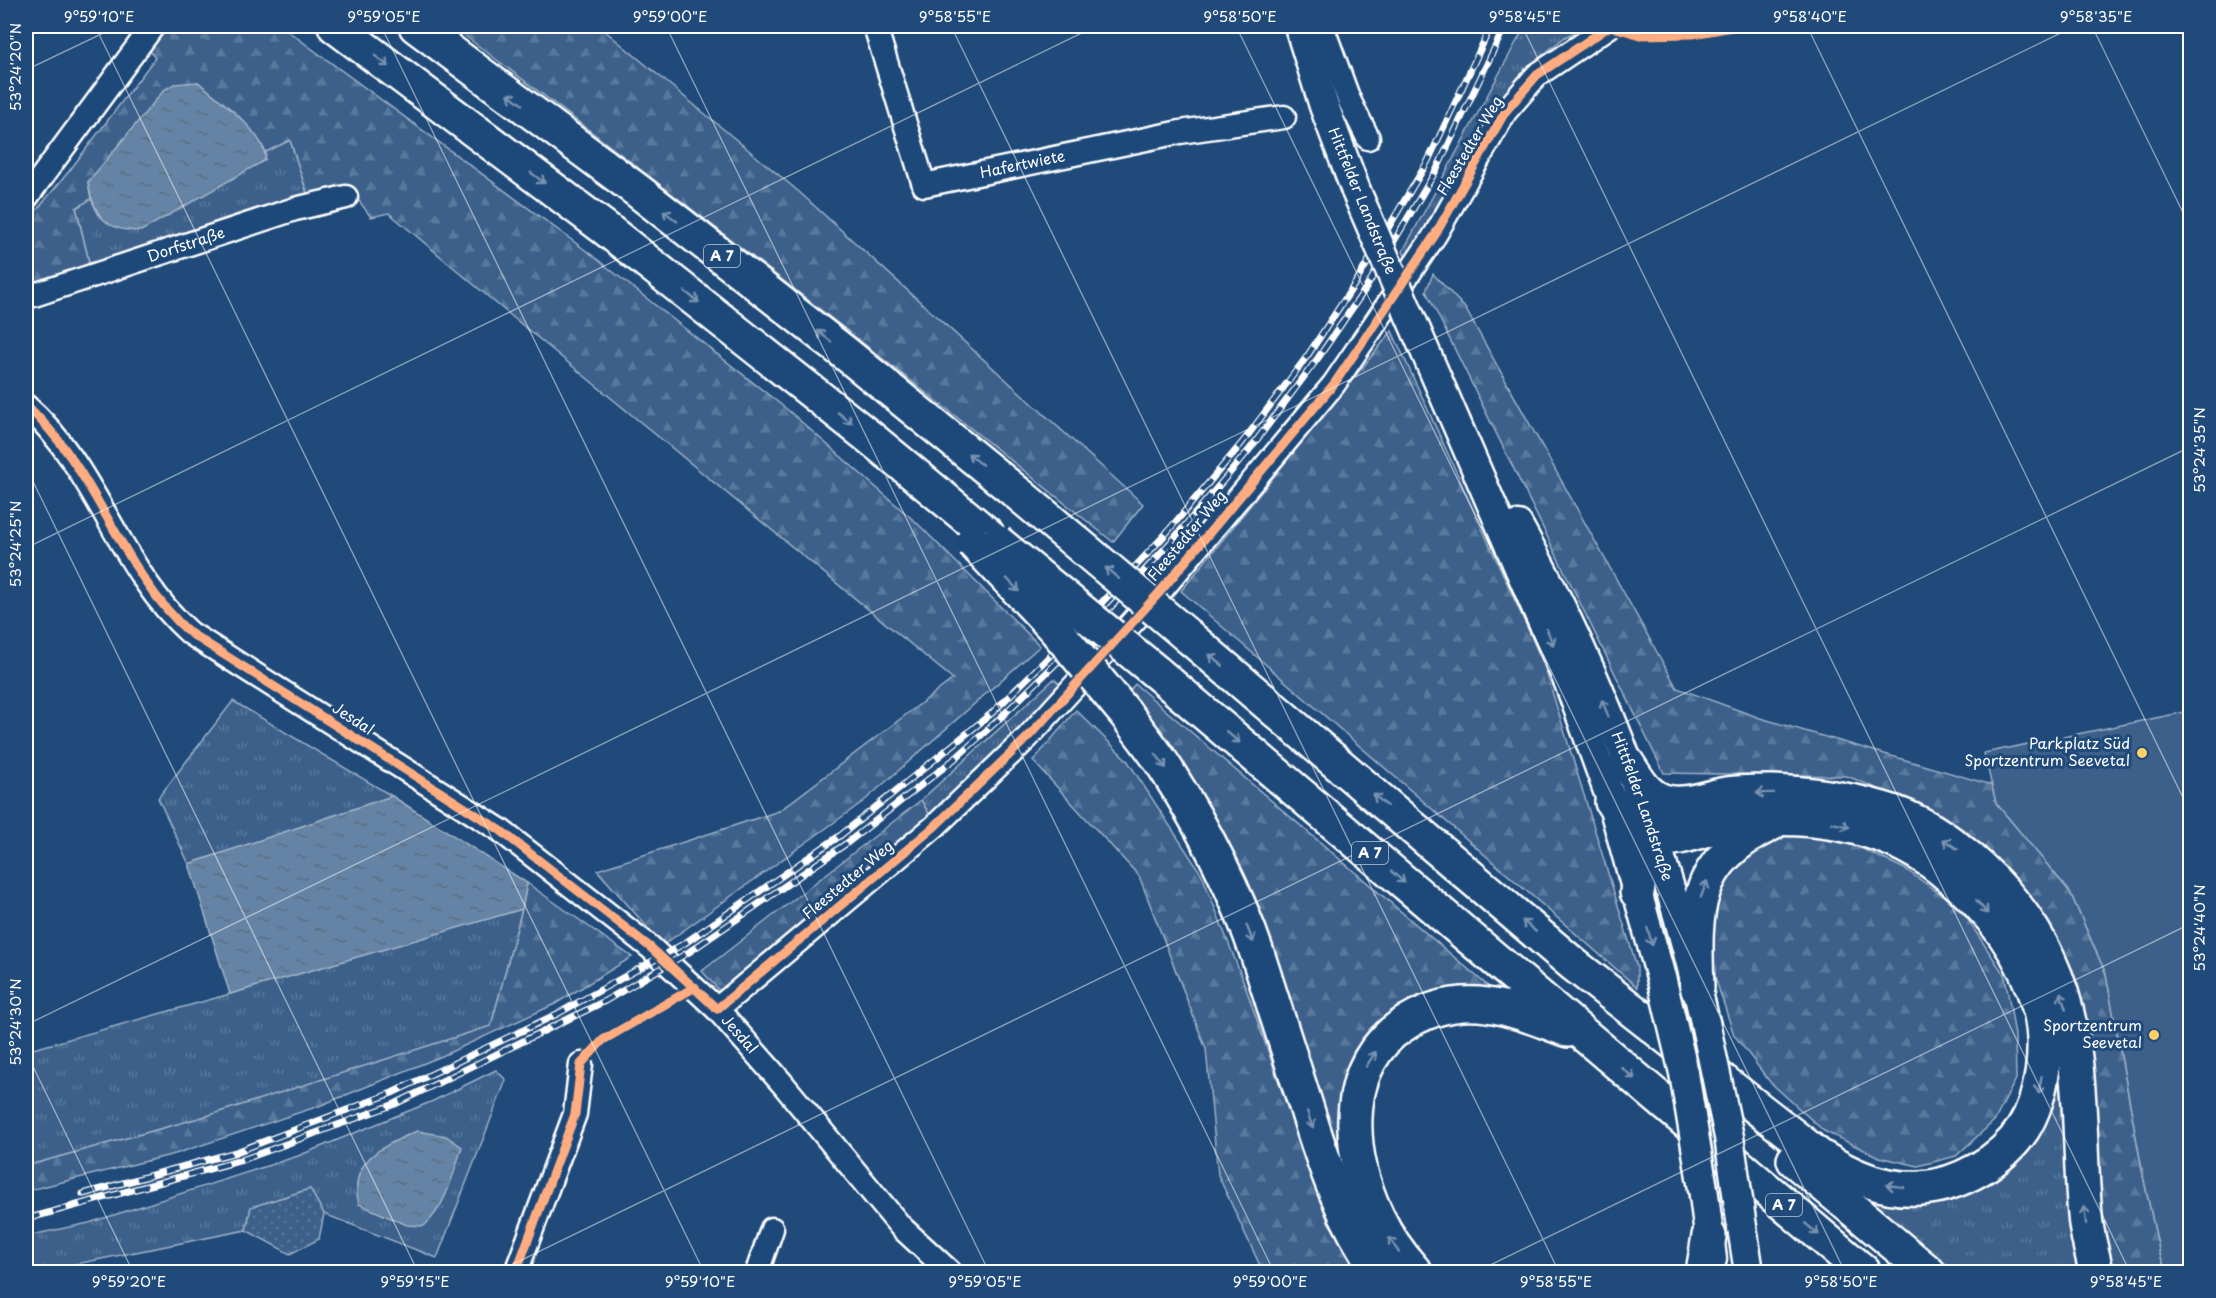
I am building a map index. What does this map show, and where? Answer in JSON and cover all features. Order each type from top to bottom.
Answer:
[{"type":"highway","name":"A 7","points":[[335,26],[606,229],[899,462],[980,538],[1156,672],[1864,1272]]},
{"type":"highway","name":"A 7","points":[[416,26],[657,206],[845,353],[1020,496],[1574,964],[1729,1106],[1928,1272]]},
{"type":"highway","points":[[980,538],[1126,714],[1166,768],[1203,832],[1235,898],[1257,954],[1316,1139],[1334,1186],[1362,1246],[1380,1272]]},
{"type":"highway","points":[[1627,763],[1642,786],[1654,797],[1666,802],[1685,803],[1724,795],[1772,792],[1832,798],[1884,809],[1926,827],[1964,854],[1990,878],[2022,913],[2049,961],[2068,1015],[2076,1066],[2085,1217],[2097,1272]]},
{"type":"highway","points":[[1574,964],[1819,1156],[1842,1170],[1870,1182],[1896,1187],[1920,1188],[1948,1184],[1974,1173],[1996,1158],[2022,1130],[2037,1098],[2044,1058],[2040,1012],[2026,972],[2006,936],[1978,900],[1939,867],[1904,846],[1867,832],[1832,822],[1806,819],[1726,824],[1669,838],[1653,839],[1637,832],[1625,822],[1612,802]]},
{"type":"highway","points":[[1637,892],[1641,866],[1653,839],[1666,819],[1685,803]]},
{"type":"highway","points":[[1697,988],[1696,919],[1708,879],[1719,861],[1734,846],[1755,832],[1783,819]]},
{"type":"highway","points":[[1415,1272],[1395,1249],[1377,1216],[1365,1188],[1358,1159],[1354,1128],[1356,1096],[1366,1066],[1384,1041],[1408,1020],[1435,1008],[1464,1003],[1497,1006],[1584,1035]]},
{"type":"highway","points":[[1703,1272],[1709,1236]]},
{"type":"main road","name":"Hittfelder Landstraße","points":[[1299,26],[1324,106],[1356,191],[1545,625],[1612,802],[1662,981],[1684,1073],[1714,1272]]},
{"type":"main road","name":"Hittfelder Landstraße","points":[[1434,374],[1544,572],[1589,667],[1627,763],[1653,839],[1697,988],[1729,1137],[1749,1272]]},
{"type":"street","points":[[26,198],[153,26]]},
{"type":"street","name":"Hafertwiete","points":[[875,26],[924,185],[1180,132],[1284,117]]},
{"type":"street","name":"Hittfelder Landstraße","points":[[1322,26],[1349,100],[1368,138]]},
{"type":"street","name":"Fleestedter Weg","points":[[717,1009],[934,827],[1028,737],[1159,593],[1334,384],[1435,235],[1505,112],[1537,75],[1610,26]]},
{"type":"street","name":"Dorfstraße","points":[[26,296],[295,209],[346,197]]},
{"type":"street","name":"Jesdal","points":[[26,406],[41,419],[69,456],[149,589],[170,616],[190,633],[500,830],[650,947],[717,1009],[782,1083],[901,1227],[950,1272]]},
{"type":"street","points":[[516,1272],[575,1114],[581,1064]]},
{"type":"street","points":[[757,1272],[772,1229]]},
{"type":"green space","points":[[128,26],[281,26],[588,252],[789,411],[919,525],[1040,646],[864,801],[663,945],[597,870],[779,811],[953,679],[389,213],[371,217],[350,189],[309,199],[290,140],[266,152],[244,123],[198,82],[88,182],[91,199],[76,208],[91,270],[26,290],[26,223],[70,170],[155,58],[136,32]]},
{"type":"green space","points":[[452,26],[599,26],[798,191],[1143,504],[1113,542],[784,281]]},
{"type":"green space","points":[[1525,26],[1586,26],[1565,37],[1527,68],[1494,118],[1409,266],[1403,251]]},
{"type":"green space","points":[[290,140],[309,199],[91,270],[76,207],[91,199],[100,217],[219,185],[265,160],[266,152]]},
{"type":"green space","points":[[1433,274],[1465,308],[1677,688],[1760,718],[1992,785],[1996,803],[2070,892],[2106,974],[2144,1180],[2166,1272],[2108,1272],[2096,1168],[2096,1117],[1908,801],[1847,776],[1664,773],[1426,291]]},
{"type":"green space","points":[[1392,331],[1543,662],[1637,967],[1637,987],[1181,591]]},
{"type":"green space","points":[[1054,679],[1060,684],[998,756],[932,819],[921,800]]},
{"type":"green space","points":[[1135,684],[1496,993],[1421,999],[1341,1105],[1337,1161],[1250,887],[1181,770],[1127,694]]},
{"type":"green space","points":[[233,701],[392,796],[189,864],[158,798]]},
{"type":"green space","points":[[1076,710],[1127,760],[1202,875],[1243,980],[1328,1222],[1362,1272],[1263,1272],[1218,1175],[1206,1049],[1139,876],[1033,761]]},
{"type":"green space","name":"Sportzentrum Seevetal","points":[[2190,711],[2190,1272],[2166,1272],[2144,1180],[2106,974],[2070,892],[1996,803],[1984,753]]},
{"type":"green space","points":[[921,800],[932,819],[723,995],[702,971]]},
{"type":"green space","points":[[1792,831],[1841,839],[1905,869],[1960,908],[2005,976],[2015,1035],[2016,1079],[1995,1120],[1956,1156],[1918,1166],[1879,1157],[1824,1131],[1770,1082],[1734,1035],[1713,971],[1711,912],[1720,876],[1750,847]]},
{"type":"green space","points":[[527,883],[632,957],[555,1004],[442,1056],[319,1106],[175,1154],[26,1191],[26,1166],[210,1115],[491,1026]]},
{"type":"green space","points":[[522,909],[491,1026],[210,1115],[26,1166],[26,1051]]},
{"type":"green space","points":[[496,1070],[506,1080],[437,1258],[324,1214],[310,1189],[251,1207],[246,1230],[36,1272],[26,1272],[26,1236],[89,1223],[298,1156],[433,1101]]},
{"type":"green space","points":[[2060,1082],[2065,1099],[2067,1207],[2077,1272],[1956,1272],[1854,1189],[1952,1199],[1992,1182],[2020,1158],[2041,1128]]},
{"type":"green space","points":[[310,1189],[324,1214],[319,1239],[290,1254],[246,1230],[251,1207]]},
{"type":"water","points":[[198,82],[250,128],[264,150],[265,160],[141,231],[118,228],[110,224],[98,212],[88,182],[164,90],[174,84]]},
{"type":"water","points":[[392,796],[527,883],[522,909],[230,994],[189,864]]},
{"type":"water","points":[[417,1131],[446,1136],[462,1147],[443,1200],[424,1226],[407,1225],[359,1204],[357,1189],[358,1176],[371,1157],[381,1149]]},
{"type":"railway","points":[[83,1194],[236,1152],[392,1093],[559,1013],[685,943],[841,835],[992,713],[1076,630],[1163,537],[1242,443],[1308,355],[1356,282],[1428,161],[1491,26]]},
{"type":"railway","points":[[26,1219],[242,1160],[395,1104],[605,1001],[689,952],[847,843],[957,757],[1083,637],[1170,543],[1250,449],[1318,358],[1366,288],[1437,169],[1505,26]]},
{"type":"cycle path","points":[[26,406],[50,430],[71,458],[144,579],[165,608],[190,633],[500,830],[650,947],[717,1009],[934,827],[1028,737],[1159,593],[1334,384],[1435,235],[1505,112],[1537,75],[1610,26],[1640,35],[1693,34],[1738,26]]},
{"type":"cycle path","points":[[516,1272],[575,1114],[581,1064],[603,1040],[695,987]]},
{"type":"place","name":"Parkplatz Süd Sportzentrum Seevetal","points":[[2142,753]]},
{"type":"place","name":"Sportzentrum Seevetal","points":[[2154,1035]]}]
